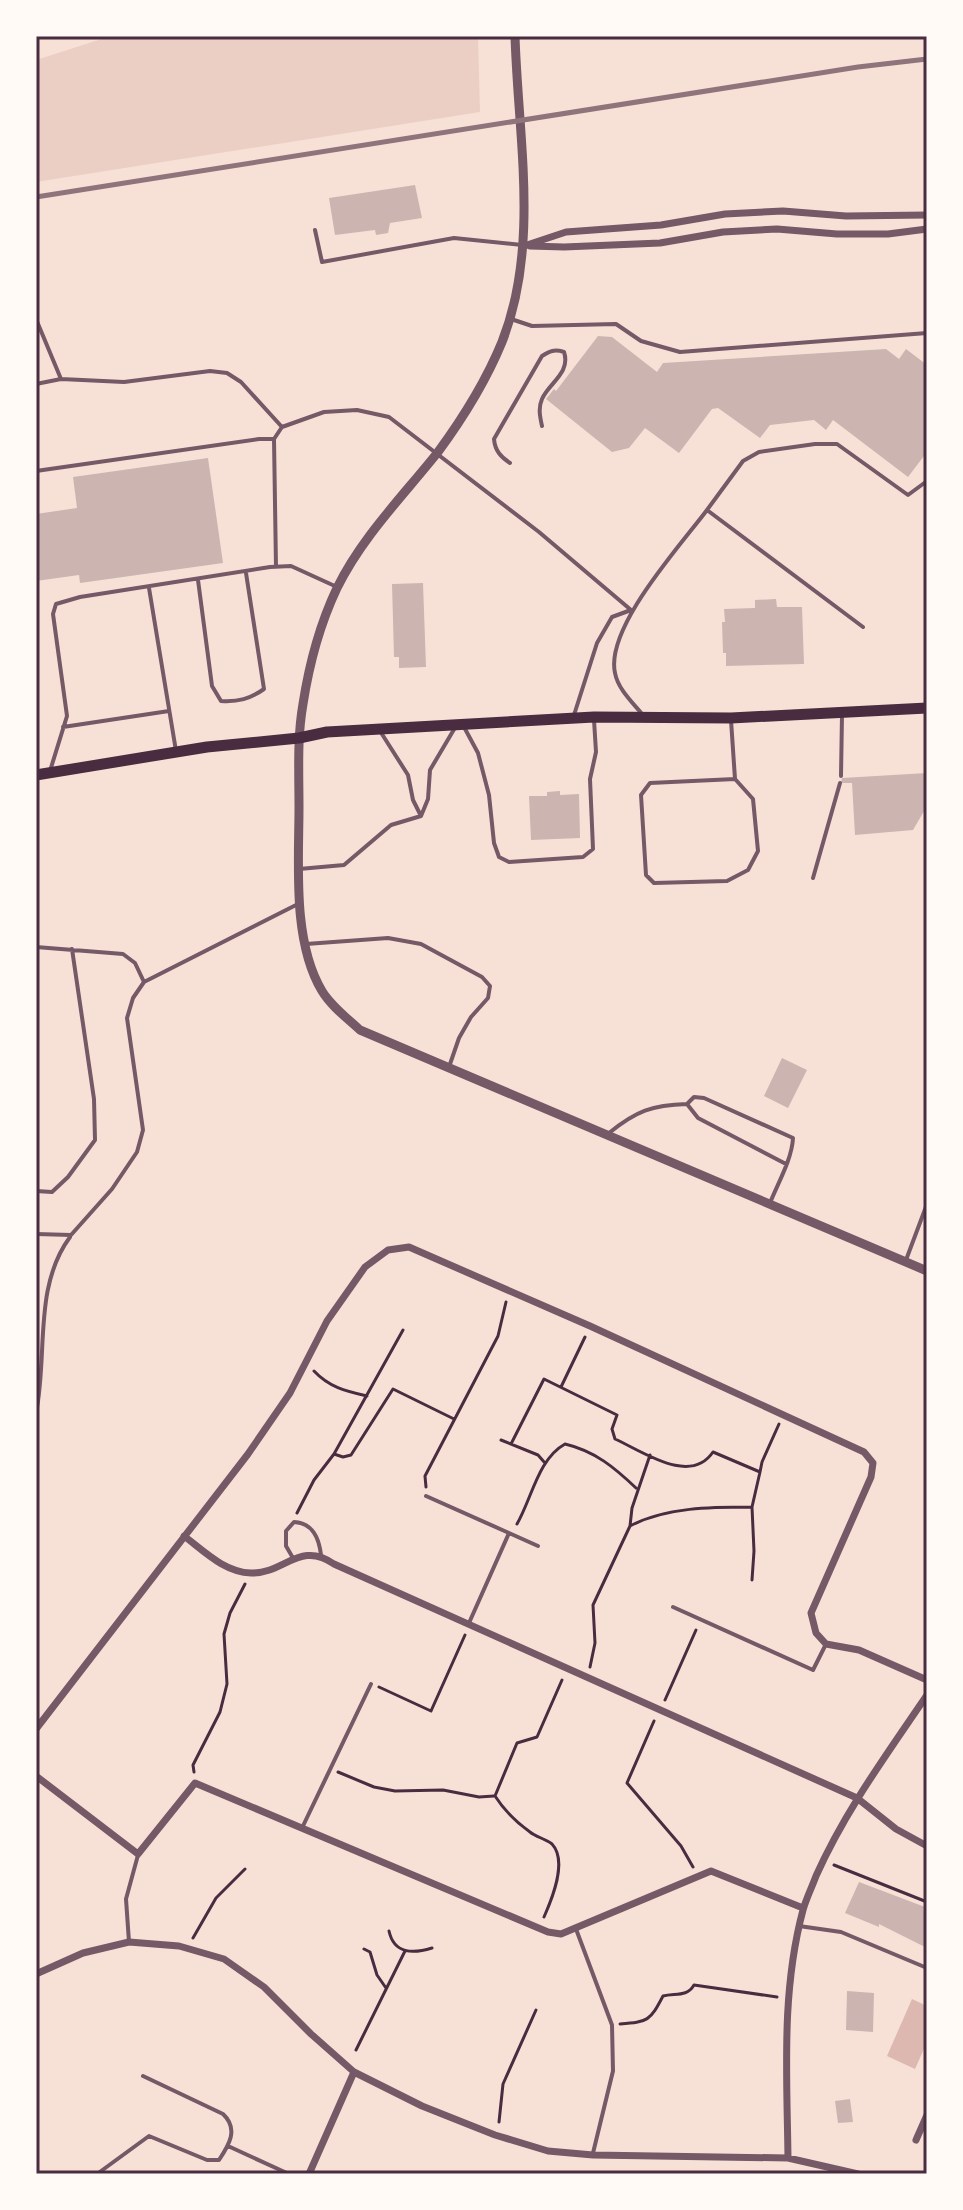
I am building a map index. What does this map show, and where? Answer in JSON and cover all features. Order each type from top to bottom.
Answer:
[{"type":"main road","points":[[36,775],[327,732],[594,717],[731,718],[927,708]]},
{"type":"street","points":[[515,36],[524,246],[517,292],[502,340],[464,414],[361,548],[323,621],[302,705],[299,738],[300,903],[306,944],[322,991],[360,1030],[927,1271]]},
{"type":"street","points":[[524,246],[566,232],[661,225],[725,214],[783,211],[846,216],[927,215]]},
{"type":"street","points":[[524,246],[660,243],[723,232],[777,229],[837,234],[888,234],[927,229]]},
{"type":"street","points":[[36,1729],[248,1454],[290,1393],[327,1321],[365,1267],[388,1250],[409,1247],[864,1452],[873,1463],[871,1477],[811,1613],[816,1633],[826,1644],[859,1650],[927,1680]]},
{"type":"street","points":[[184,1536],[226,1567],[249,1573],[269,1571],[293,1558],[321,1555],[334,1564],[468,1625],[857,1798],[896,1829],[927,1846]]},
{"type":"street","points":[[788,2158],[786,2040],[789,1977],[803,1908],[823,1860],[857,1798],[927,1695]]},
{"type":"street","points":[[36,1776],[138,1854],[195,1783],[539,1928],[561,1934],[711,1871],[803,1908]]},
{"type":"street","points":[[36,1974],[83,1953],[129,1942],[188,1949],[224,1959],[264,1987],[354,2072],[422,2106],[495,2135],[548,2151],[593,2155],[788,2158],[858,2174]]},
{"type":"street","points":[[309,2174],[354,2072]]},
{"type":"street","points":[[916,2140],[927,2115]]},
{"type":"lane","points":[[315,230],[322,262],[454,238],[524,246]]},
{"type":"lane","points":[[509,318],[532,326],[616,324],[641,341],[680,352],[927,333]]},
{"type":"lane","points":[[36,319],[61,379]]},
{"type":"lane","points":[[510,463],[500,456],[494,447],[494,439],[542,356],[558,350],[564,352],[565,364],[563,372],[542,399],[542,426]]},
{"type":"lane","points":[[36,384],[61,379],[124,382],[210,371],[227,373],[241,382],[282,427]]},
{"type":"lane","points":[[276,567],[274,439],[282,427],[324,412],[357,410],[389,417],[437,452],[631,610]]},
{"type":"lane","points":[[36,471],[274,439]]},
{"type":"lane","points":[[644,716],[622,689],[614,670],[617,644],[631,610],[743,461],[759,452],[837,444],[908,495],[927,481]]},
{"type":"lane","points":[[707,510],[863,627]]},
{"type":"lane","points":[[49,773],[67,716],[53,614],[56,604],[80,597],[291,566],[338,587]]},
{"type":"lane","points":[[198,580],[212,686],[221,701],[233,702],[251,698],[264,689],[246,573]]},
{"type":"lane","points":[[149,588],[176,752]]},
{"type":"lane","points":[[572,720],[597,643],[612,617],[631,610]]},
{"type":"lane","points":[[63,727],[169,711]]},
{"type":"lane","points":[[841,776],[842,712]]},
{"type":"lane","points":[[421,816],[428,799],[430,770],[460,725],[478,753],[489,795],[494,843],[499,857],[509,862],[583,857],[593,849],[590,779],[596,752],[594,717]]},
{"type":"lane","points":[[731,718],[735,779],[753,799],[758,851],[748,870],[727,881],[654,883],[646,875],[641,795],[650,783],[735,779]]},
{"type":"lane","points":[[379,729],[408,775],[413,800],[421,816]]},
{"type":"lane","points":[[813,878],[840,783]]},
{"type":"lane","points":[[299,869],[344,865],[391,825],[421,816]]},
{"type":"lane","points":[[36,1413],[47,1290],[63,1246],[112,1189],[137,1152],[143,1130],[127,1018],[133,998],[144,982],[300,903]]},
{"type":"lane","points":[[306,944],[388,938],[421,944],[482,977],[490,986],[488,998],[471,1017],[459,1038],[449,1067]]},
{"type":"lane","points":[[36,947],[123,954],[135,963],[144,982]]},
{"type":"lane","points":[[36,1191],[52,1192],[68,1177],[95,1140],[94,1099],[72,949]]},
{"type":"lane","points":[[609,1134],[630,1116],[687,1104],[694,1097],[704,1098],[789,1135],[794,1142],[770,1203]]},
{"type":"lane","points":[[687,1104],[698,1118],[786,1164]]},
{"type":"lane","points":[[906,1262],[927,1204]]},
{"type":"lane","points":[[36,1234],[71,1235]]},
{"type":"lane","points":[[426,1496],[538,1546]]},
{"type":"lane","points":[[293,1558],[286,1546],[286,1531],[294,1522],[303,1522],[314,1531],[321,1555]]},
{"type":"lane","points":[[468,1625],[509,1533]]},
{"type":"lane","points":[[673,1607],[813,1670],[826,1644]]},
{"type":"lane","points":[[302,1828],[371,1684]]},
{"type":"lane","points":[[129,1942],[126,1899],[138,1854]]},
{"type":"lane","points":[[799,1926],[841,1932],[927,1968]]},
{"type":"lane","points":[[576,1929],[612,2025],[613,2071],[593,2155]]},
{"type":"lane","points":[[97,2174],[149,2136],[207,2160],[219,2160],[228,2146],[232,2130],[230,2121],[223,2114],[143,2076]]},
{"type":"lane","points":[[228,2146],[289,2174]]},
{"type":"path","points":[[426,1496],[425,1476],[498,1336],[510,1291]]},
{"type":"path","points":[[561,1387],[590,1326]]},
{"type":"path","points":[[294,1522],[314,1480],[334,1454],[403,1330]]},
{"type":"path","points":[[306,1362],[323,1380],[341,1390],[367,1396]]},
{"type":"path","points":[[511,1444],[544,1379],[617,1415],[612,1429],[615,1439],[676,1467],[685,1468],[708,1459],[713,1452],[760,1472]]},
{"type":"path","points":[[334,1454],[343,1457],[351,1455],[393,1389],[454,1419]]},
{"type":"path","points":[[752,1580],[752,1507],[760,1472],[783,1415]]},
{"type":"path","points":[[501,1440],[538,1455],[545,1463]]},
{"type":"path","points":[[509,1533],[518,1523],[545,1463],[554,1450],[565,1444],[580,1448],[615,1467],[637,1490]]},
{"type":"path","points":[[586,1678],[595,1643],[593,1605],[630,1526],[637,1490],[650,1455]]},
{"type":"path","points":[[630,1526],[643,1519],[693,1509],[752,1507]]},
{"type":"path","points":[[195,1783],[193,1765],[220,1712],[227,1684],[223,1651],[227,1623],[249,1573]]},
{"type":"path","points":[[699,1876],[681,1846],[627,1783],[701,1619]]},
{"type":"path","points":[[371,1684],[431,1711],[468,1625]]},
{"type":"path","points":[[495,1796],[517,1743],[537,1737],[567,1669]]},
{"type":"path","points":[[331,1769],[353,1781],[384,1789],[443,1790],[479,1797],[495,1796]]},
{"type":"path","points":[[495,1796],[502,1807],[531,1834],[551,1844],[559,1857],[550,1903],[539,1928]]},
{"type":"path","points":[[823,1860],[927,1902]]},
{"type":"path","points":[[188,1949],[216,1898],[245,1869]]},
{"type":"path","points":[[389,1931],[396,1945],[405,1951],[416,1953],[432,1948]]},
{"type":"path","points":[[364,1949],[370,1952],[377,1975],[386,1988]]},
{"type":"path","points":[[356,2050],[405,1951]]},
{"type":"path","points":[[612,2025],[643,2022],[652,2016],[663,1996],[683,1994],[694,1985],[788,1998]]},
{"type":"path","points":[[495,2135],[503,2084],[536,2010]]},
{"type":"shaded area","points":[[111,36],[478,36],[480,112],[36,182],[36,60]]},
{"type":"shaded area","points":[[912,1999],[927,2006],[927,2042],[915,2069],[887,2056]]},
{"type":"building","points":[[415,185],[422,218],[390,223],[388,233],[376,235],[375,230],[335,235],[329,198]]},
{"type":"building","points":[[598,336],[612,337],[657,372],[663,363],[886,349],[899,359],[906,349],[927,365],[927,452],[908,477],[833,420],[826,430],[814,420],[770,425],[760,438],[718,408],[712,409],[679,453],[645,428],[629,448],[612,452],[546,399],[554,389],[556,391]]},
{"type":"building","points":[[208,458],[223,563],[80,583],[79,575],[36,581],[36,514],[77,508],[73,477]]},
{"type":"building","points":[[423,583],[426,667],[399,668],[399,657],[394,657],[392,584]]},
{"type":"building","points":[[776,599],[777,607],[802,607],[804,664],[726,666],[726,653],[723,653],[724,609],[755,608],[755,600]]},
{"type":"building","points":[[927,773],[927,806],[913,830],[855,835],[852,783],[841,783],[842,778]]},
{"type":"building","points":[[560,791],[560,795],[579,794],[580,838],[531,840],[529,796],[547,796],[547,792]]},
{"type":"building","points":[[782,1058],[807,1070],[788,1108],[764,1096]]},
{"type":"building","points":[[859,1882],[925,1907],[927,1948],[879,1924],[879,1927],[845,1913]]},
{"type":"building","points":[[847,1991],[874,1993],[873,2032],[846,2030]]},
{"type":"building","points":[[850,2099],[853,2122],[838,2123],[835,2101]]},
{"type":"railway","points":[[36,197],[858,67],[927,59]]}]
